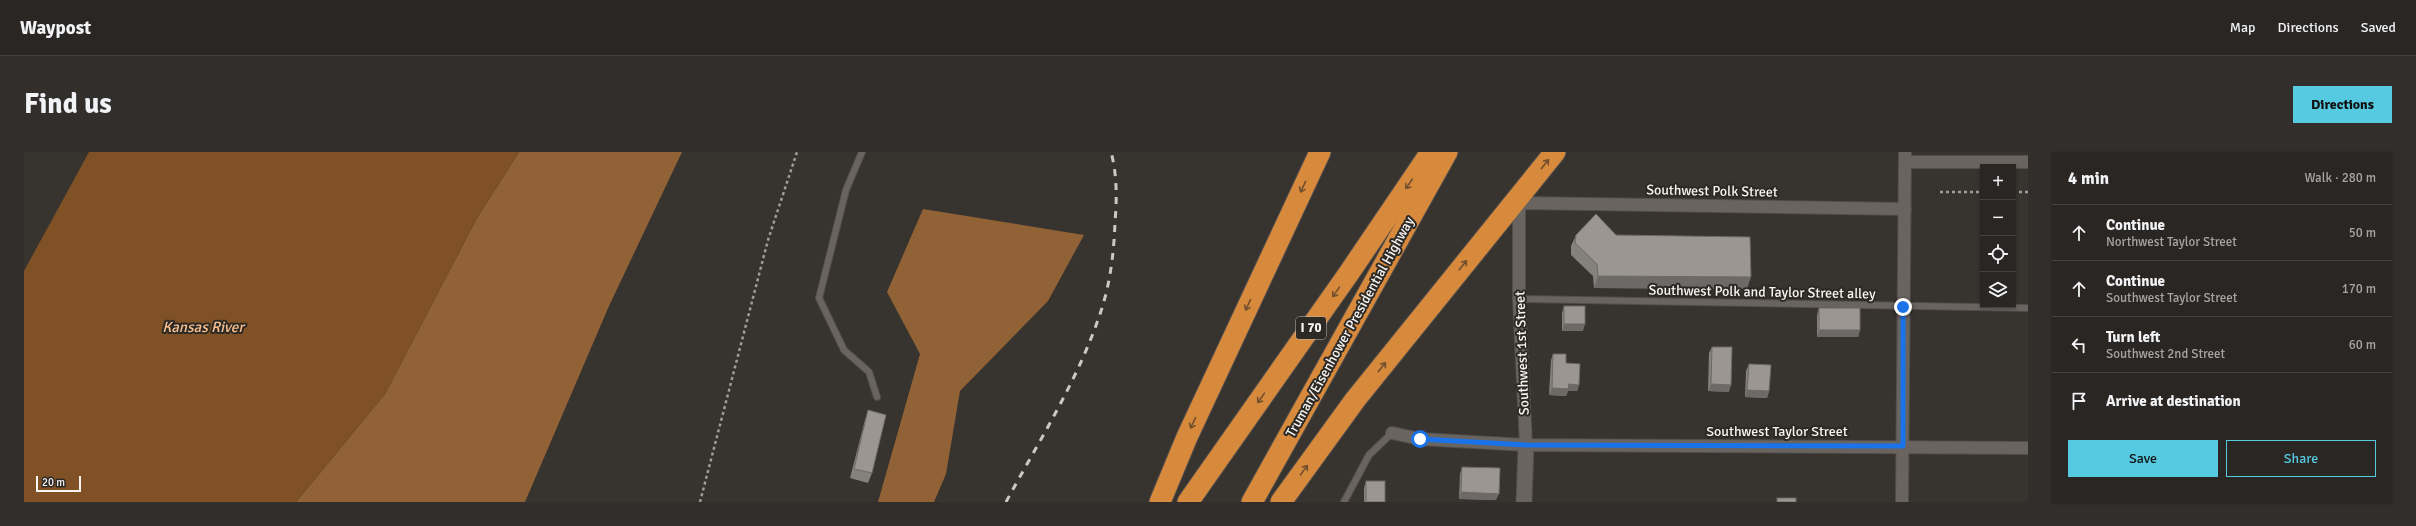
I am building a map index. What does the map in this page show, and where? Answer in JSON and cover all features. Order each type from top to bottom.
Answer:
[{"type":"highway","points":[[1160,502],[1187,437],[1320,152]]},
{"type":"highway","name":"Truman/Eisenhower Presidential Highway","points":[[1188,502],[1349,273],[1430,152]]},
{"type":"highway","name":"Truman/Eisenhower Presidential Highway","points":[[1252,502],[1447,152]]},
{"type":"highway","points":[[1281,502],[1355,400],[1555,152]]},
{"type":"street","points":[[1902,502],[1905,157],[2028,162]]},
{"type":"street","name":"Southwest Polk Street","points":[[1519,203],[1905,209]]},
{"type":"street","name":"Southwest 1st Street","points":[[1519,203],[1519,299],[1526,445],[1524,502]]},
{"type":"street","name":"Southwest Taylor Street","points":[[1392,434],[1420,439],[1526,445],[1903,446],[2028,448]]},
{"type":"lane","points":[[862,152],[846,190],[819,298],[844,350],[869,372],[877,397]]},
{"type":"lane","name":"Southwest Polk and Taylor Street alley","points":[[1519,299],[1903,307],[2028,308]]},
{"type":"lane","points":[[1344,502],[1370,454],[1392,434]]},
{"type":"path","points":[[700,502],[768,240],[797,152]]},
{"type":"path","points":[[1940,192],[1980,192]]},
{"type":"path","points":[[2016,192],[2028,192]]},
{"type":"shaded area","points":[[519,152],[682,152],[609,306],[525,502],[296,502],[385,394],[477,218]]},
{"type":"shaded area","points":[[923,209],[1084,235],[1048,301],[960,391],[946,474],[934,502],[878,502],[920,354],[887,292]]},
{"type":"water","name":"Kansas River","points":[[89,152],[519,152],[477,218],[385,394],[296,502],[24,502],[24,271]]},
{"type":"building","points":[[1596,214],[1616,235],[1750,237],[1751,277],[1598,276],[1597,264],[1575,243],[1576,235]]},
{"type":"building","points":[[1564,306],[1585,306],[1585,324],[1564,324]]},
{"type":"building","points":[[1819,308],[1860,308],[1860,330],[1819,330]]},
{"type":"building","points":[[1712,347],[1732,347],[1731,385],[1711,384]]},
{"type":"building","points":[[1553,354],[1566,354],[1566,363],[1580,364],[1579,385],[1569,384],[1568,389],[1552,388]]},
{"type":"building","points":[[1749,364],[1771,365],[1769,391],[1747,390]]},
{"type":"building","points":[[868,410],[886,415],[872,473],[854,469]]},
{"type":"building","points":[[1462,467],[1500,468],[1499,494],[1461,492]]},
{"type":"building","points":[[1366,481],[1385,481],[1385,502],[1366,502]]},
{"type":"building","points":[[1777,498],[1796,498],[1796,502],[1777,502]]},
{"type":"railway","points":[[1006,502],[1081,363],[1100,314],[1111,269],[1114,245],[1116,195],[1111,152]]},
{"type":"route","points":[[1420,439],[1526,445],[1903,446],[1903,307]]}]
